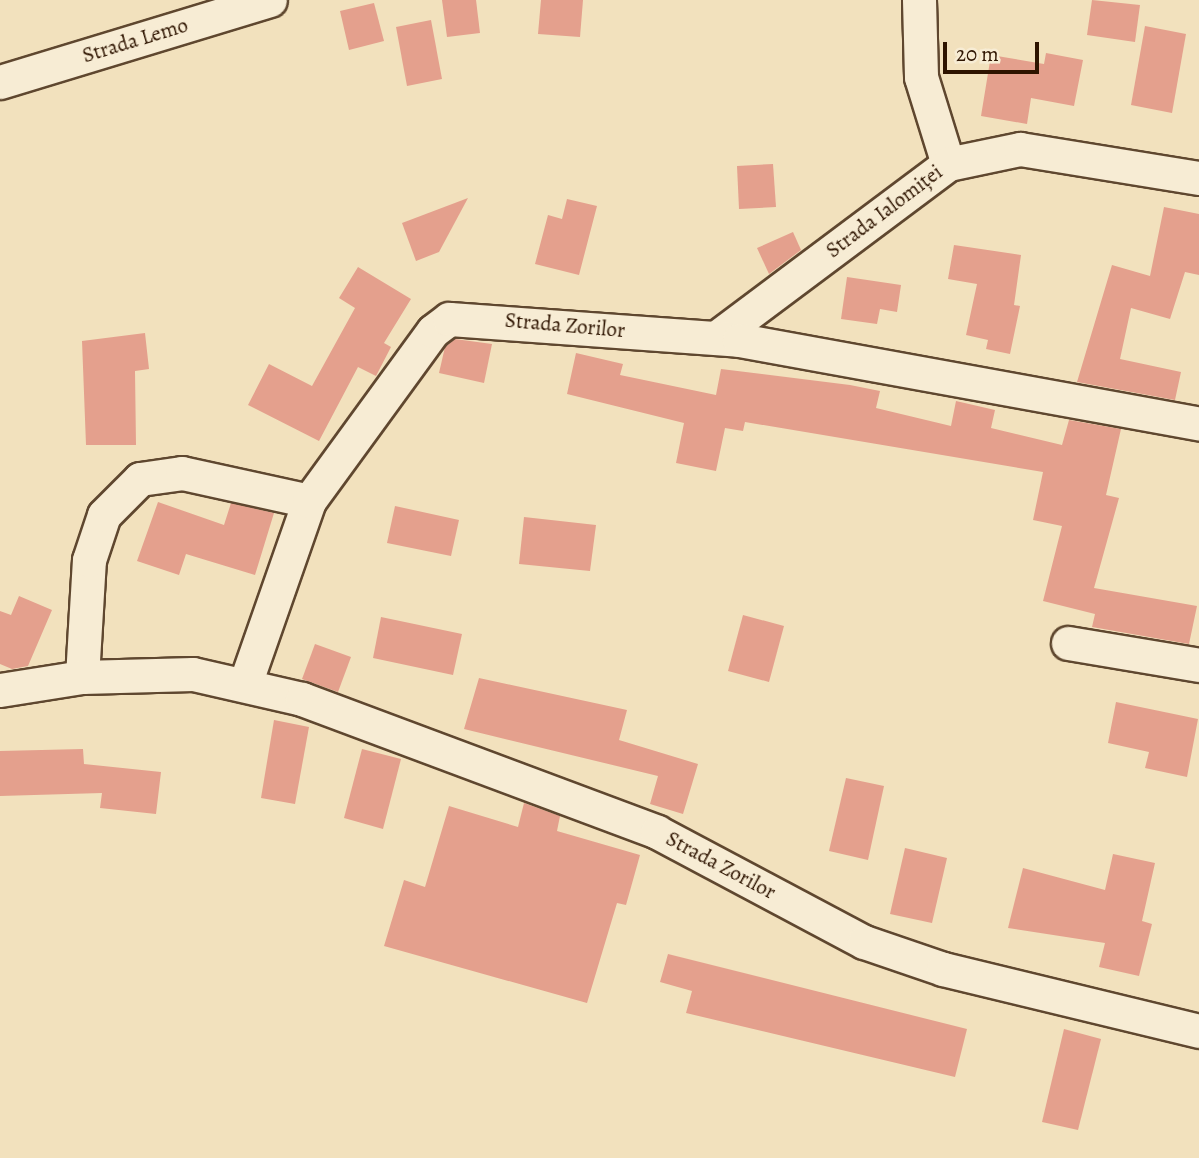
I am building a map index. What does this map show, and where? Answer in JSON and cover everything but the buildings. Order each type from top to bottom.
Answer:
[{"type":"street","name":"Strada Lemo","points":[[0,82],[270,0]]},
{"type":"street","points":[[919,0],[921,77],[948,164]]},
{"type":"street","name":"Strada Ialomiței","points":[[717,337],[948,164],[1020,149],[1199,178]]},
{"type":"street","name":"Strada Zorilor","points":[[245,684],[309,501],[433,331],[449,318],[717,337],[1199,424]]},
{"type":"street","points":[[82,677],[89,560],[104,515],[140,479],[181,473],[309,501]]},
{"type":"street","points":[[1068,643],[1199,666]]},
{"type":"street","name":"Strada Zorilor","points":[[0,690],[82,677],[193,674],[302,699],[657,832],[864,942],[943,969],[1199,1031]]}]
